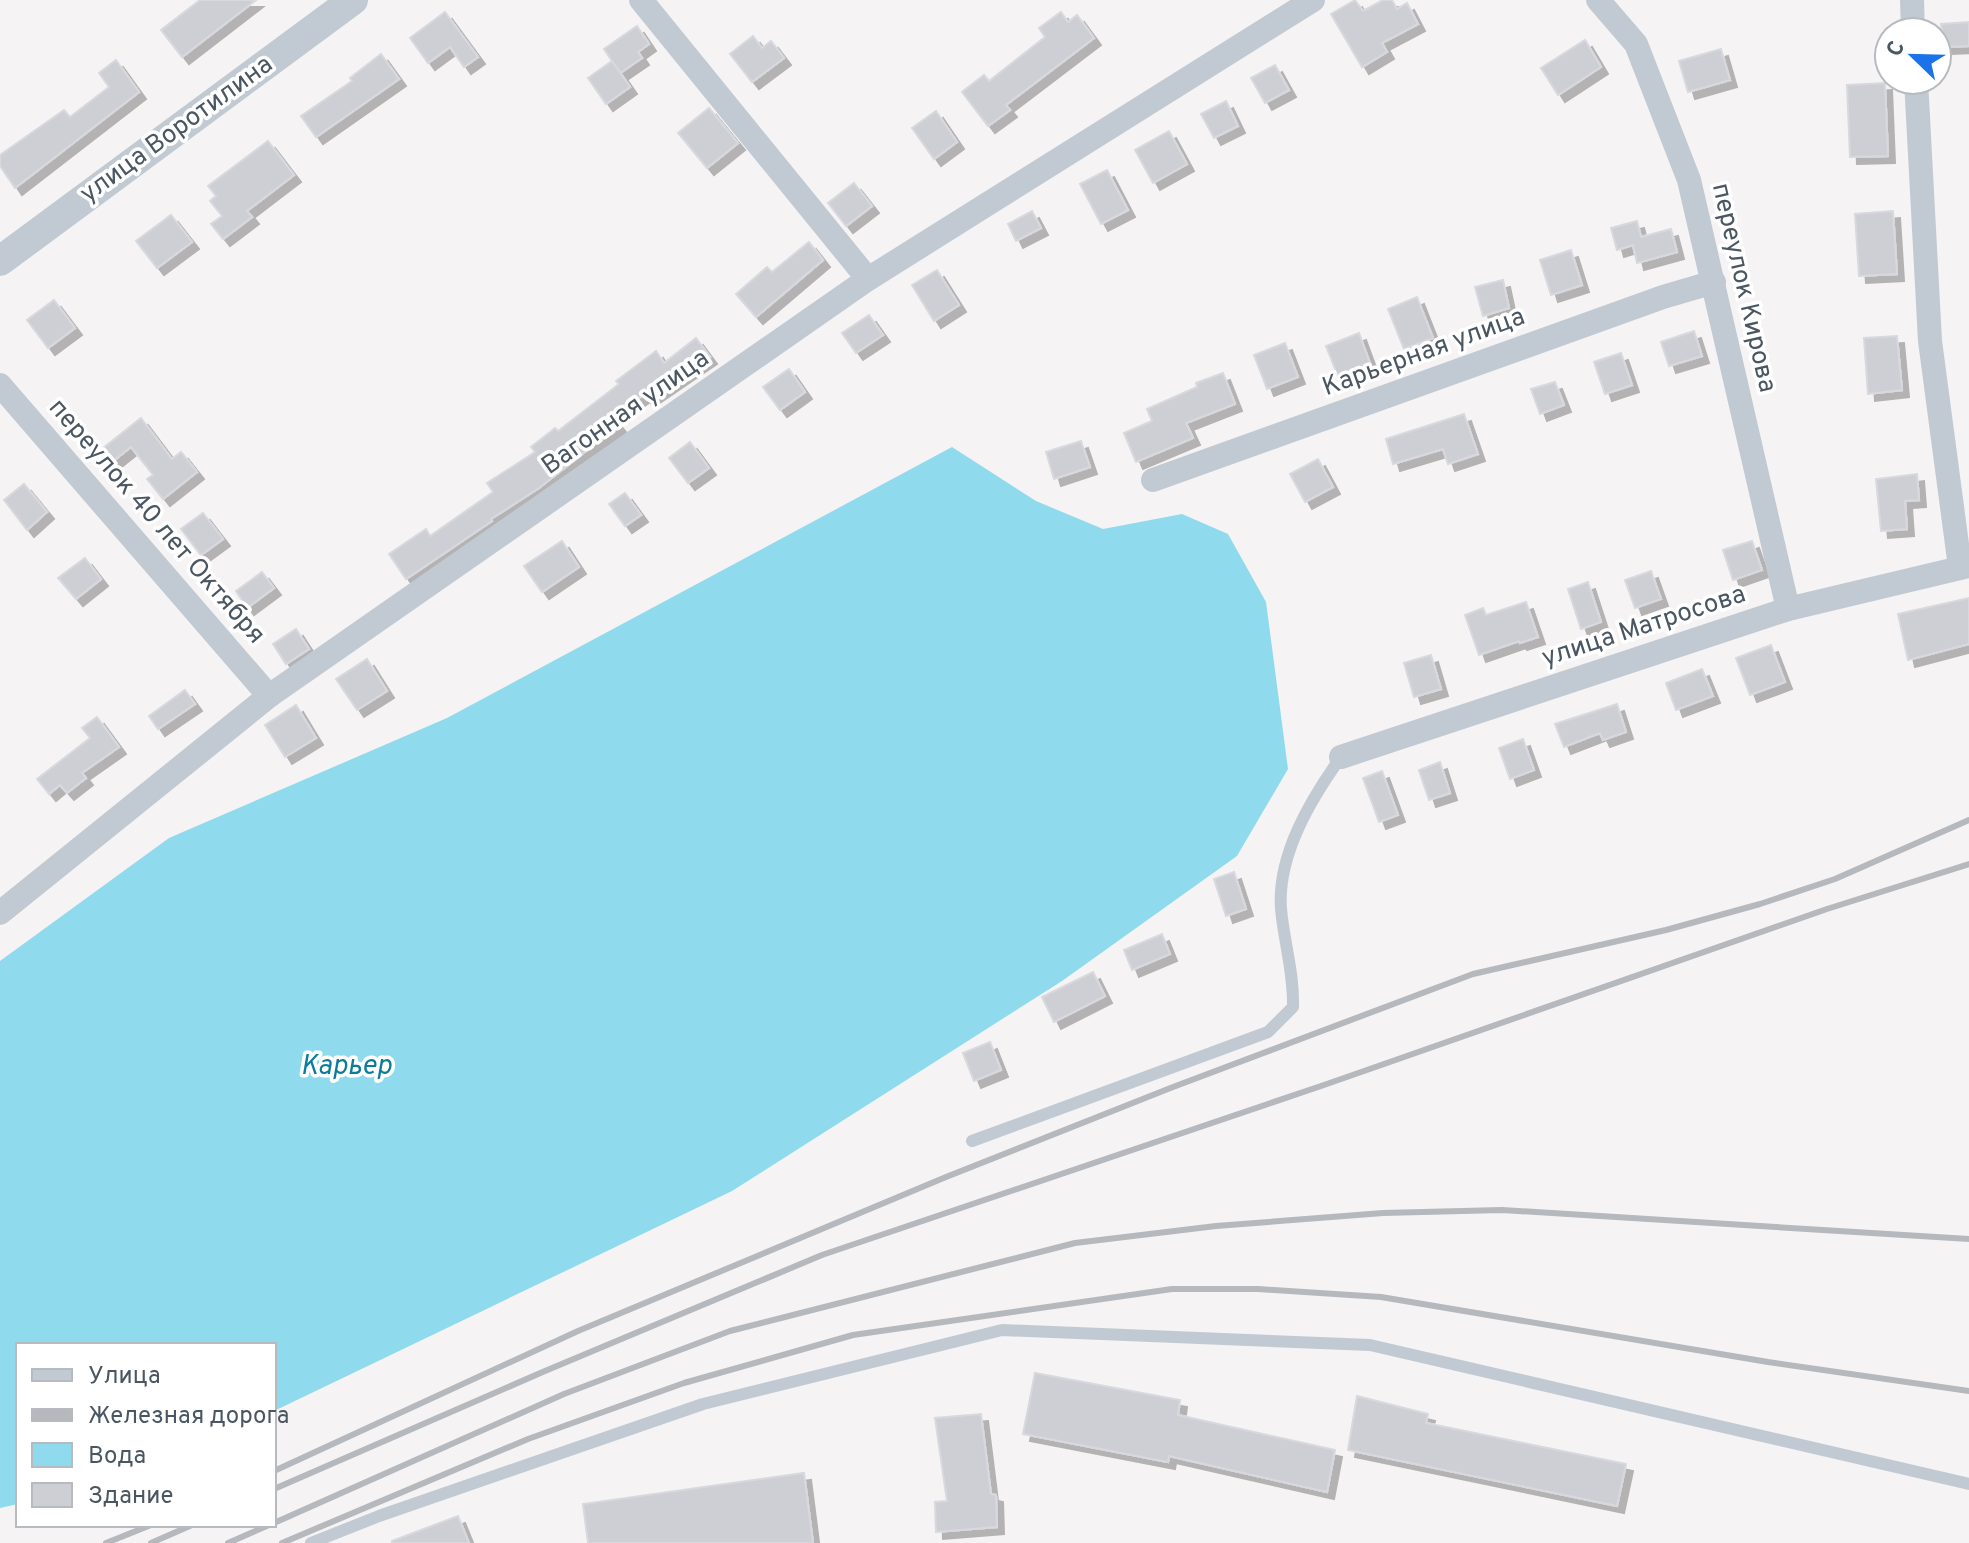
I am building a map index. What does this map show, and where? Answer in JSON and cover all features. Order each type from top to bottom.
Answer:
[{"type":"street","name":"улица Воротилина","points":[[0,261],[353,0]]},
{"type":"street","points":[[641,0],[868,279]]},
{"type":"street","name":"Вагонная улица","points":[[0,913],[269,696],[868,279],[1313,0]]},
{"type":"street","name":"переулок Кирова","points":[[1598,0],[1636,44],[1689,180],[1788,609]]},
{"type":"street","points":[[1917,96],[1930,341],[1964,567]]},
{"type":"street","name":"Карьерная улица","points":[[1153,480],[1663,297],[1714,282]]},
{"type":"street","name":"переулок 40 лет Октября","points":[[0,385],[269,696]]},
{"type":"street","name":"улица Матросова","points":[[1341,757],[1788,609],[1964,567]]},
{"type":"lane","points":[[972,1141],[1268,1032],[1293,1007],[1294,983],[1281,907],[1286,870],[1298,827],[1324,780],[1341,757]]},
{"type":"lane","points":[[311,1543],[379,1516],[703,1404],[1002,1330],[1370,1345],[1969,1484]]},
{"type":"water","name":"Карьер","points":[[952,447],[1036,501],[1103,529],[1182,514],[1228,534],[1266,602],[1288,769],[1237,856],[1062,981],[732,1191],[276,1410],[276,1343],[16,1343],[16,1504],[0,1508],[0,961],[169,838],[447,718]]},
{"type":"building","points":[[200,0],[256,0],[182,57],[161,30]]},
{"type":"building","points":[[1355,0],[1363,11],[1383,0],[1392,0],[1397,9],[1407,3],[1418,24],[1382,43],[1387,52],[1362,67],[1331,14]]},
{"type":"building","points":[[445,12],[478,57],[464,67],[450,47],[428,63],[410,38]]},
{"type":"building","points":[[1061,12],[1068,22],[1077,15],[1094,38],[1006,105],[1010,110],[988,126],[962,92],[984,75],[989,81],[1045,37],[1039,28]]},
{"type":"building","points":[[1969,22],[1969,46],[1953,47],[1953,23]]},
{"type":"building","points":[[637,26],[649,44],[638,52],[642,58],[620,73],[604,49]]},
{"type":"building","points":[[753,36],[762,48],[771,41],[784,58],[752,82],[730,54]]},
{"type":"building","points":[[1585,40],[1601,67],[1558,95],[1541,68]]},
{"type":"building","points":[[1721,49],[1730,80],[1688,92],[1679,61]]},
{"type":"building","points":[[381,54],[399,79],[316,137],[301,116],[352,81],[350,78]]},
{"type":"building","points":[[116,60],[139,92],[15,188],[0,166],[0,155],[64,110],[70,117],[109,87],[99,73]]},
{"type":"building","points":[[612,61],[630,87],[606,104],[588,78]]},
{"type":"building","points":[[1275,65],[1289,90],[1265,103],[1251,78]]},
{"type":"building","points":[[1873,84],[1873,96],[1886,96],[1888,156],[1850,157],[1847,85]]},
{"type":"building","points":[[1226,101],[1238,126],[1214,138],[1201,114]]},
{"type":"building","points":[[709,108],[738,143],[707,168],[678,133]]},
{"type":"building","points":[[936,111],[957,142],[934,159],[912,128]]},
{"type":"building","points":[[1169,131],[1187,164],[1153,183],[1135,150]]},
{"type":"building","points":[[268,141],[294,175],[247,211],[252,217],[223,239],[211,224],[222,216],[210,201],[216,196],[208,186]]},
{"type":"building","points":[[1107,170],[1128,210],[1101,224],[1080,184]]},
{"type":"building","points":[[854,183],[872,206],[846,226],[828,203]]},
{"type":"building","points":[[1032,211],[1041,228],[1016,241],[1008,224]]},
{"type":"building","points":[[1893,211],[1897,274],[1859,276],[1855,214]]},
{"type":"building","points":[[171,215],[192,242],[157,268],[136,241]]},
{"type":"building","points":[[1637,221],[1641,237],[1671,229],[1677,252],[1637,263],[1633,245],[1617,250],[1611,228]]},
{"type":"building","points":[[809,242],[823,260],[756,317],[736,294],[767,267],[772,272]]},
{"type":"building","points":[[1571,250],[1582,285],[1551,295],[1540,260]]},
{"type":"building","points":[[937,270],[959,305],[934,321],[912,285]]},
{"type":"building","points":[[1503,280],[1509,308],[1483,316],[1475,287]]},
{"type":"building","points":[[1417,297],[1433,338],[1404,349],[1388,309]]},
{"type":"building","points":[[54,300],[75,328],[48,348],[27,320]]},
{"type":"building","points":[[869,315],[883,335],[856,353],[842,333]]},
{"type":"building","points":[[1694,331],[1702,356],[1669,366],[1661,342]]},
{"type":"building","points":[[1359,333],[1371,366],[1339,379],[1326,346]]},
{"type":"building","points":[[1897,336],[1902,390],[1868,394],[1864,338]]},
{"type":"building","points":[[696,338],[710,357],[647,400],[643,395],[613,418],[619,425],[539,488],[406,579],[389,554],[426,529],[430,536],[493,492],[487,483],[535,452],[531,447],[555,428],[558,431],[656,351],[664,363]]},
{"type":"building","points":[[1285,343],[1298,377],[1267,389],[1254,355]]},
{"type":"building","points":[[1621,353],[1632,385],[1605,394],[1594,362]]},
{"type":"building","points":[[789,369],[805,392],[780,410],[763,387]]},
{"type":"building","points":[[1223,373],[1235,404],[1186,423],[1193,438],[1136,462],[1124,433],[1152,421],[1147,409],[1197,387],[1196,383]]},
{"type":"building","points":[[1555,382],[1564,405],[1540,414],[1531,389]]},
{"type":"building","points":[[1464,414],[1478,454],[1448,464],[1443,449],[1393,464],[1386,439]]},
{"type":"building","points":[[141,418],[172,459],[181,452],[197,472],[163,499],[147,479],[153,475],[131,447],[102,470],[92,457]]},
{"type":"building","points":[[1081,441],[1090,467],[1054,479],[1046,452]]},
{"type":"building","points":[[690,442],[709,468],[688,483],[669,458]]},
{"type":"building","points":[[1318,459],[1333,487],[1305,502],[1290,474]]},
{"type":"building","points":[[1917,474],[1919,500],[1905,501],[1907,529],[1881,531],[1876,479]]},
{"type":"building","points":[[24,484],[47,512],[27,530],[4,500]]},
{"type":"building","points":[[625,493],[641,515],[625,526],[609,504]]},
{"type":"building","points":[[203,513],[223,539],[201,555],[181,529]]},
{"type":"building","points":[[562,541],[579,567],[542,592],[524,566]]},
{"type":"building","points":[[1752,541],[1762,570],[1733,580],[1723,550]]},
{"type":"building","points":[[85,558],[101,579],[76,599],[58,578]]},
{"type":"building","points":[[1651,571],[1661,599],[1635,608],[1625,580]]},
{"type":"building","points":[[262,572],[274,588],[247,608],[236,591]]},
{"type":"building","points":[[1588,582],[1601,622],[1581,629],[1568,589]]},
{"type":"building","points":[[1969,598],[1969,644],[1908,660],[1898,614]]},
{"type":"building","points":[[1526,602],[1538,637],[1479,655],[1465,615],[1483,608],[1486,615]]},
{"type":"building","points":[[296,629],[309,649],[286,664],[273,644]]},
{"type":"building","points":[[1771,645],[1785,682],[1750,695],[1736,658]]},
{"type":"building","points":[[1431,655],[1441,689],[1414,697],[1404,663]]},
{"type":"building","points":[[367,659],[387,691],[357,710],[336,679]]},
{"type":"building","points":[[1702,669],[1713,696],[1676,710],[1666,683]]},
{"type":"building","points":[[185,690],[195,704],[158,729],[149,716]]},
{"type":"building","points":[[1617,704],[1626,732],[1603,740],[1600,733],[1564,747],[1555,724]]},
{"type":"building","points":[[296,705],[316,738],[285,757],[265,725]]},
{"type":"building","points":[[97,717],[119,747],[82,773],[86,778],[67,793],[60,785],[49,794],[37,779],[90,738],[82,728]]},
{"type":"building","points":[[1523,739],[1534,770],[1510,779],[1499,748]]},
{"type":"building","points":[[1440,762],[1450,793],[1429,800],[1419,770]]},
{"type":"building","points":[[1382,771],[1398,815],[1379,822],[1363,778]]},
{"type":"building","points":[[1234,872],[1246,909],[1226,916],[1214,879]]},
{"type":"building","points":[[1162,934],[1170,954],[1132,970],[1124,950]]},
{"type":"building","points":[[1093,972],[1105,996],[1054,1022],[1042,997]]},
{"type":"building","points":[[990,1042],[1001,1070],[974,1081],[963,1053]]},
{"type":"building","points":[[1035,1373],[1180,1400],[1178,1415],[1335,1450],[1327,1492],[1169,1456],[1168,1462],[1023,1434]]},
{"type":"building","points":[[1357,1396],[1428,1414],[1426,1423],[1626,1464],[1617,1506],[1348,1450]]},
{"type":"building","points":[[981,1414],[991,1494],[996,1495],[997,1527],[936,1532],[935,1502],[947,1501],[935,1418]]},
{"type":"building","points":[[804,1473],[813,1543],[588,1543],[583,1504]]},
{"type":"building","points":[[458,1516],[469,1543],[392,1543],[392,1541]]},
{"type":"railway","points":[[276,1470],[578,1331],[946,1177],[1173,1087],[1473,974],[1666,930],[1835,879],[1969,820]]},
{"type":"railway","points":[[276,1488],[822,1255],[1324,1085],[1827,909],[1969,864]]},
{"type":"railway","points":[[276,1522],[564,1394],[730,1331],[1075,1243],[1216,1226],[1383,1213],[1502,1210],[1969,1239]]},
{"type":"railway","points":[[282,1543],[528,1439],[684,1383],[853,1335],[1172,1289],[1258,1289],[1381,1297],[1768,1362],[1969,1391]]},
{"type":"railway","points":[[106,1543],[146,1527]]},
{"type":"railway","points":[[151,1543],[187,1527]]},
{"type":"railway","points":[[228,1543],[264,1527]]}]
